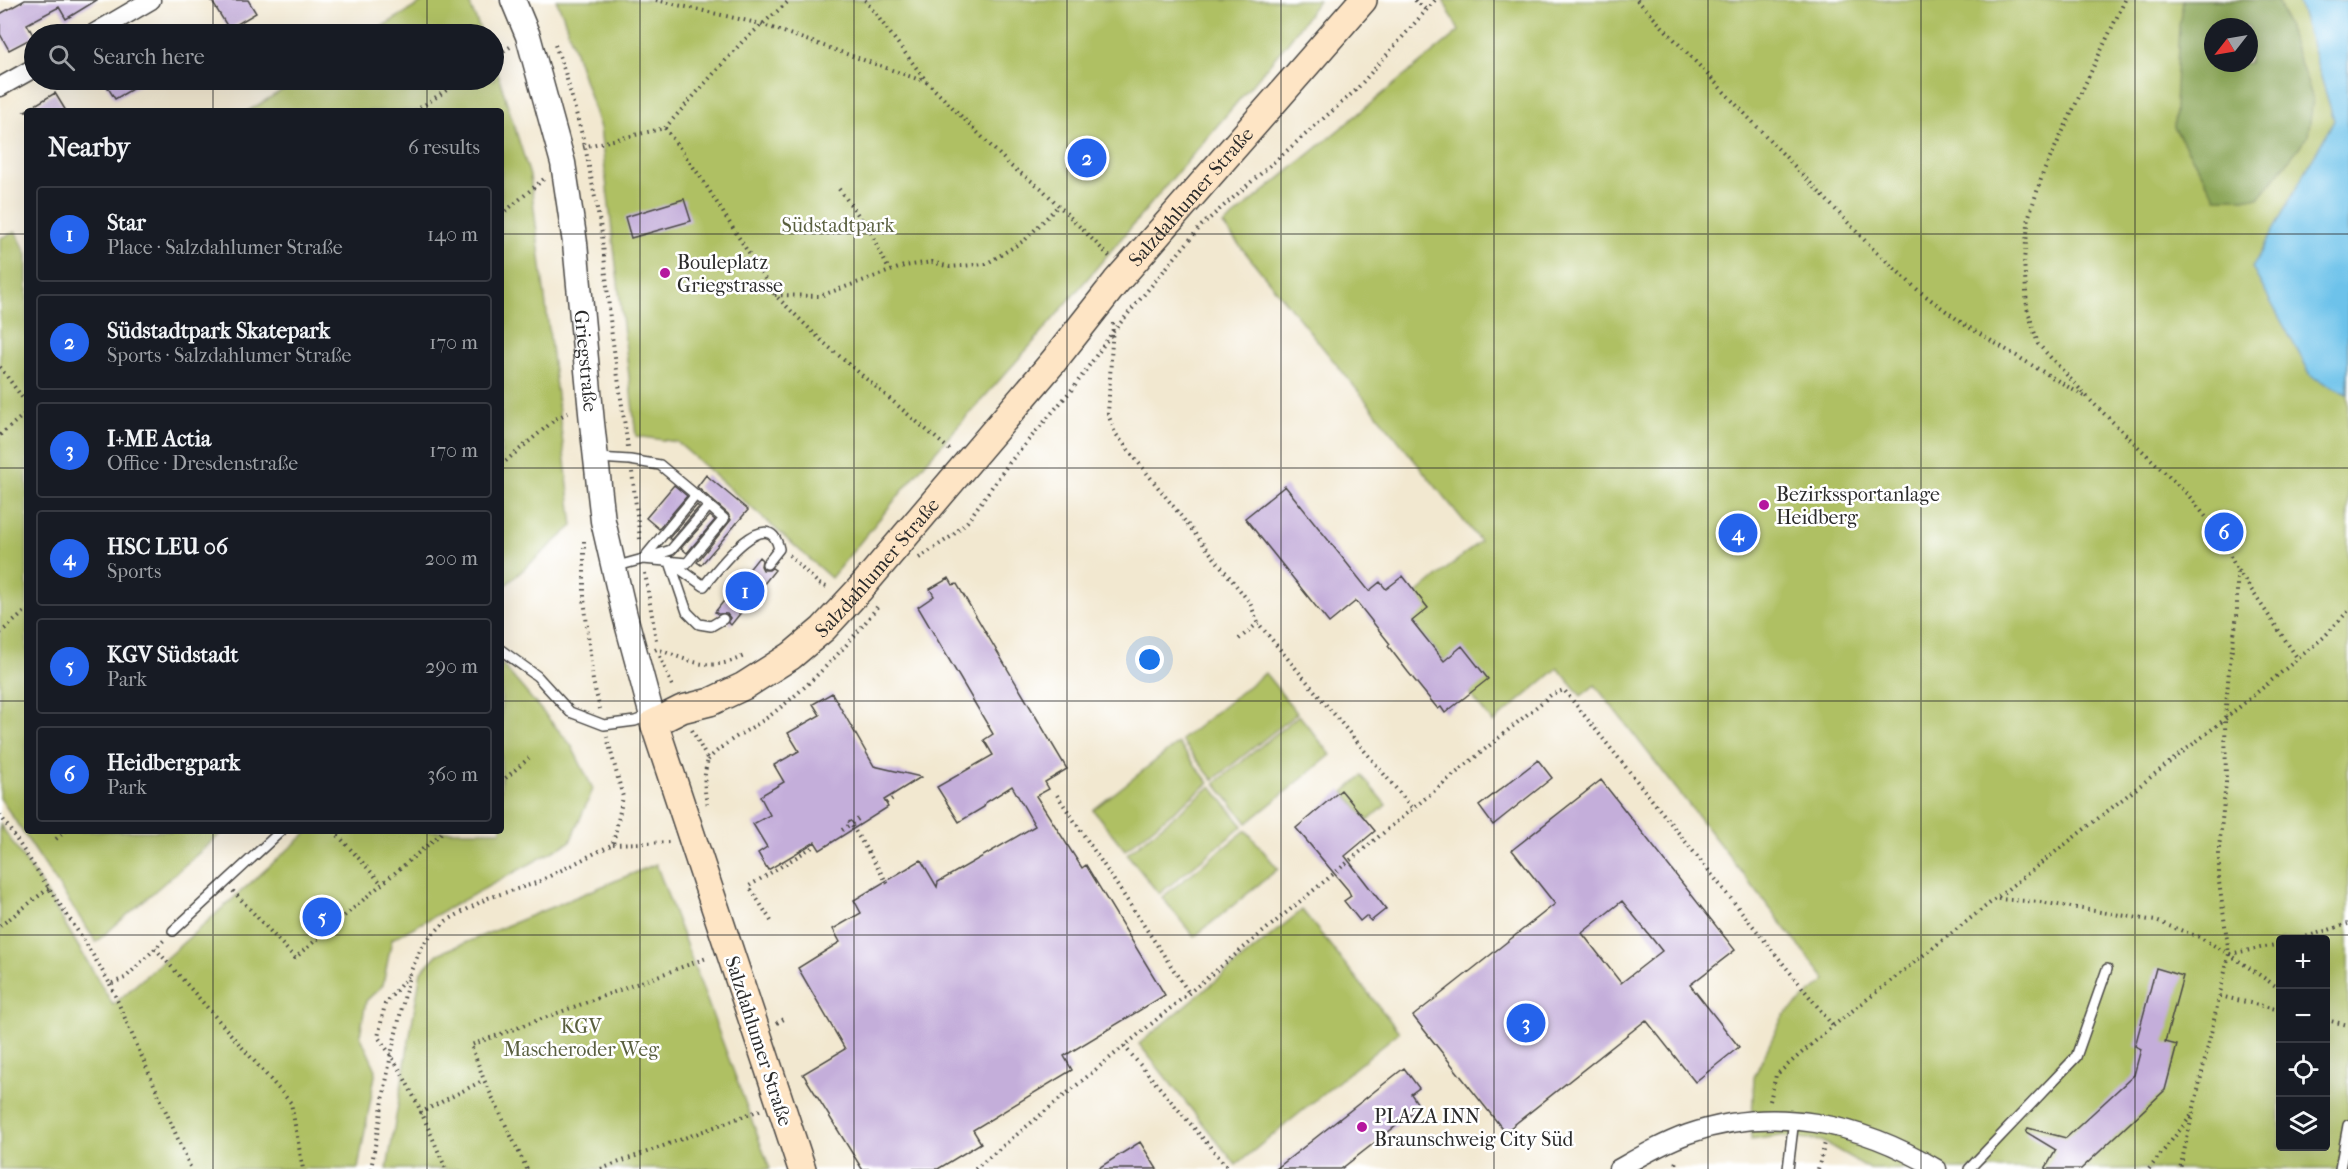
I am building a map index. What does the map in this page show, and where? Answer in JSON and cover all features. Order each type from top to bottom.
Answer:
[{"type":"main road","name":"Salzdahlumer Straße","points":[[802,1169],[653,719],[710,702],[744,686],[808,643],[860,590],[1053,362],[1116,282],[1363,0]]},
{"type":"street","points":[[110,24],[151,0]]},
{"type":"street","name":"Griegstraße","points":[[513,0],[528,36],[563,163],[575,243],[603,521],[653,719]]},
{"type":"street","points":[[0,87],[24,74]]},
{"type":"street","points":[[1618,1169],[1686,1135],[1736,1122],[1766,1119],[1794,1119],[1861,1132],[1886,1142],[1937,1169]]},
{"type":"lane","points":[[596,458],[660,465],[724,519],[687,563],[643,558]]},
{"type":"lane","points":[[643,558],[696,495]]},
{"type":"lane","points":[[614,567],[671,550],[709,506]]},
{"type":"lane","points":[[670,562],[704,585],[745,540],[757,533],[771,535],[777,544],[778,549],[767,564]]},
{"type":"lane","points":[[670,562],[687,612],[699,624],[711,626],[723,619]]},
{"type":"lane","points":[[504,652],[537,676],[570,712],[604,725],[653,719]]},
{"type":"lane","points":[[173,931],[278,834]]},
{"type":"lane","points":[[1969,1169],[2076,1057],[2107,969]]},
{"type":"lane","points":[[1788,1169],[1794,1119]]},
{"type":"lane","points":[[2340,1169],[2348,1125]]},
{"type":"path","points":[[656,0],[761,24],[927,82]]},
{"type":"path","points":[[504,212],[585,146],[665,128],[761,24],[790,0]]},
{"type":"path","points":[[865,0],[927,82],[1012,167],[1041,188],[1110,258],[1116,267],[1116,282],[1108,414],[1115,433],[1250,603],[1258,623],[1413,809]]},
{"type":"path","points":[[1415,0],[1426,10]]},
{"type":"path","points":[[915,562],[952,536],[967,522],[1009,463],[1074,387],[1112,333],[1202,225],[1355,91],[1435,0]]},
{"type":"path","points":[[1637,0],[1872,248],[1919,291],[1965,325],[2091,401]]},
{"type":"path","points":[[2125,0],[2043,173],[2029,216],[2024,260],[2027,308],[2038,344],[2091,401],[2189,496],[2214,527],[2237,568],[2298,659]]},
{"type":"path","points":[[420,108],[447,90]]},
{"type":"path","points":[[665,128],[702,179],[775,295],[824,342],[967,464]]},
{"type":"path","points":[[838,189],[870,231],[889,270]]},
{"type":"path","points":[[775,295],[820,296],[889,270],[932,262],[950,267],[986,264],[1025,240],[1058,206]]},
{"type":"path","points":[[0,367],[24,400]]},
{"type":"path","points":[[504,462],[557,418],[574,410]]},
{"type":"path","points":[[0,435],[24,415]]},
{"type":"path","points":[[585,536],[583,547],[584,598],[593,681],[623,797],[613,844]]},
{"type":"path","points":[[777,544],[819,584],[838,592]]},
{"type":"path","points":[[2180,1169],[2229,954],[2219,882],[2219,848],[2226,783],[2225,719],[2229,670],[2238,615],[2237,568]]},
{"type":"path","points":[[708,760],[719,747],[775,712],[809,683],[868,620],[881,602]]},
{"type":"path","points":[[1766,1119],[1776,1075],[1833,1026],[2225,719],[2324,637],[2348,611]]},
{"type":"path","points":[[0,633],[24,613]]},
{"type":"path","points":[[1239,639],[1258,623]]},
{"type":"path","points":[[975,1169],[1552,694],[1564,690],[1833,1026]]},
{"type":"path","points":[[504,779],[529,758]]},
{"type":"path","points":[[1057,795],[1189,993]]},
{"type":"path","points":[[886,803],[895,797]]},
{"type":"path","points":[[0,815],[87,945],[110,984],[191,1169]]},
{"type":"path","points":[[842,830],[850,822],[860,818]]},
{"type":"path","points":[[850,822],[889,886]]},
{"type":"path","points":[[56,839],[62,834]]},
{"type":"path","points":[[337,834],[382,884]]},
{"type":"path","points":[[225,882],[295,958],[440,834]]},
{"type":"path","points":[[371,1169],[391,1054],[410,973],[423,944],[446,921],[488,898],[536,884],[613,844],[676,842]]},
{"type":"path","points":[[771,921],[749,886],[816,845]]},
{"type":"path","points":[[0,926],[49,888]]},
{"type":"path","points":[[1997,899],[2040,902],[2156,921],[2199,937],[2229,954],[2279,989]]},
{"type":"path","points":[[2309,935],[2348,924]]},
{"type":"path","points":[[110,984],[125,978],[173,931]]},
{"type":"path","points":[[2229,954],[2276,945]]},
{"type":"path","points":[[527,1169],[484,1080],[471,1045],[714,956],[728,946]]},
{"type":"path","points":[[155,948],[291,1102],[303,1169]]},
{"type":"path","points":[[410,973],[385,1004],[378,1037],[391,1054],[446,1169]]},
{"type":"path","points":[[2220,996],[2276,1009]]},
{"type":"path","points":[[2330,1021],[2348,1025]]},
{"type":"path","points":[[1124,1046],[1229,1169]]},
{"type":"path","points":[[420,1113],[484,1080]]},
{"type":"path","points":[[601,1169],[779,1102]]},
{"type":"path","points":[[2149,1169],[2193,1113]]},
{"type":"path","points":[[1818,1169],[1830,1125]]},
{"type":"green space","points":[[426,0],[468,0],[478,24],[386,24]]},
{"type":"green space","name":"Südstadtpark","points":[[556,0],[1319,0],[1289,41],[1031,345],[926,462],[831,578],[677,442],[636,436],[600,128]]},
{"type":"green space","points":[[1443,0],[2348,0],[2348,1169],[1870,1169],[1822,1141],[1780,1136],[1751,1140],[1754,1077],[1783,1016],[1826,980],[1595,685],[1581,696],[1558,668],[1493,723],[1401,607],[1480,541],[1223,225],[1459,31]]},
{"type":"green space","points":[[2183,0],[2278,0],[2313,99],[2308,136],[2259,198],[2216,198],[2174,127],[2179,26]]},
{"type":"green space","points":[[283,90],[503,90],[530,176],[573,526],[504,586],[504,108],[253,108]]},
{"type":"green space","points":[[16,232],[24,248],[24,834],[0,798],[0,238]]},
{"type":"green space","points":[[504,667],[571,745],[593,789],[570,842],[392,939],[383,985],[366,1001],[360,1035],[376,1070],[358,1169],[0,1169],[0,824],[46,892],[113,1005],[306,834],[504,834]]},
{"type":"green space","points":[[1265,673],[1297,713],[1213,780],[1181,740]]},
{"type":"green space","points":[[1299,715],[1331,755],[1247,823],[1215,783]]},
{"type":"green space","points":[[1178,743],[1209,783],[1125,850],[1093,810]]},
{"type":"green space","points":[[1362,776],[1386,805],[1368,821],[1344,792]]},
{"type":"green space","points":[[1211,786],[1243,826],[1159,894],[1127,854]]},
{"type":"green space","points":[[1246,830],[1278,869],[1194,937],[1162,897]]},
{"type":"green space","points":[[24,834],[221,834],[96,942]]},
{"type":"green space","name":"KGV Mascheroder Weg","points":[[656,864],[770,1169],[387,1169],[421,971],[438,954]]},
{"type":"green space","points":[[1302,910],[1399,1032],[1236,1165],[1139,1044]]},
{"type":"water","points":[[2298,0],[2348,0],[2348,394],[2312,377],[2252,268],[2334,120]]},
{"type":"building","points":[[25,0],[97,0],[66,19],[59,7],[24,24],[24,42],[9,50],[0,34],[0,14]]},
{"type":"building","points":[[211,0],[248,0],[256,13],[237,24],[226,24]]},
{"type":"building","points":[[109,90],[131,90],[115,99]]},
{"type":"building","points":[[55,93],[64,108],[30,108]]},
{"type":"building","points":[[684,199],[691,221],[631,238],[625,217]]},
{"type":"building","points":[[706,475],[748,510],[701,565],[697,562],[731,520],[728,514],[697,487]]},
{"type":"building","points":[[674,485],[687,496],[659,529],[646,518]]},
{"type":"building","points":[[1285,486],[1369,591],[1380,582],[1386,589],[1403,576],[1428,608],[1412,621],[1444,661],[1462,646],[1488,679],[1445,713],[1441,707],[1438,709],[1408,672],[1388,646],[1390,644],[1356,601],[1329,623],[1245,518]]},
{"type":"building","points":[[697,505],[699,507],[671,540],[669,538]]},
{"type":"building","points":[[710,516],[715,520],[687,553],[681,548]]},
{"type":"building","points":[[759,557],[762,560],[763,570],[772,568],[775,570],[731,625],[727,614],[715,612]]},
{"type":"building","points":[[949,578],[953,585],[957,584],[1067,769],[1045,782],[1049,789],[1036,796],[1082,868],[1086,865],[1165,995],[1064,1056],[1072,1070],[973,1130],[981,1143],[938,1169],[862,1169],[803,1074],[845,1049],[798,968],[840,942],[833,929],[861,913],[854,900],[921,860],[937,887],[938,882],[1035,826],[1012,786],[959,822],[937,787],[993,755],[984,740],[993,734],[918,607],[934,596],[930,589]]},
{"type":"building","points":[[832,693],[874,766],[921,777],[884,800],[888,807],[820,850],[815,842],[768,870],[758,853],[767,847],[753,824],[770,815],[760,796],[784,782],[774,765],[799,751],[788,733],[820,715],[813,704]]},
{"type":"building","points":[[1538,760],[1552,778],[1493,825],[1479,806]]},
{"type":"building","points":[[1601,780],[1735,950],[1690,985],[1739,1047],[1695,1082],[1646,1020],[1505,1132],[1413,1016],[1555,904],[1512,850]],"holes":[[[1622,901],[1662,951],[1621,983],[1582,933]]]},
{"type":"building","points":[[1341,790],[1375,831],[1345,856],[1386,909],[1371,921],[1366,916],[1360,921],[1344,901],[1351,896],[1348,890],[1296,828]]},
{"type":"building","points":[[2156,968],[2183,976],[2165,1042],[2177,1045],[2165,1090],[2081,1169],[2045,1169],[2056,1150],[2026,1132],[2028,1128],[2066,1138],[2134,1075],[2141,1049],[2135,1046]]},
{"type":"building","name":"PLAZA INN Braunschweig City Süd","points":[[1404,1068],[1419,1088],[1411,1094],[1420,1107],[1341,1169],[1276,1169]]},
{"type":"building","points":[[1140,1142],[1157,1169],[1097,1169]]},
{"type":"place","name":"Südstadtpark Skatepark","points":[[1087,158]]},
{"type":"place","name":"Bouleplatz Griegstrasse","points":[[665,273]]},
{"type":"place","name":"Bezirkssportanlage Heidberg","points":[[1764,505]]},
{"type":"place","name":"Heidbergpark","points":[[2224,532]]},
{"type":"place","name":"HSC LEU 06","points":[[1738,533]]},
{"type":"place","name":"Star","points":[[745,591]]},
{"type":"place","name":"KGV Südstadt","points":[[322,917]]},
{"type":"place","name":"I+ME Actia","points":[[1526,1023]]},
{"type":"place","name":"PLAZA INN Braunschweig City Süd","points":[[1362,1127]]}]
